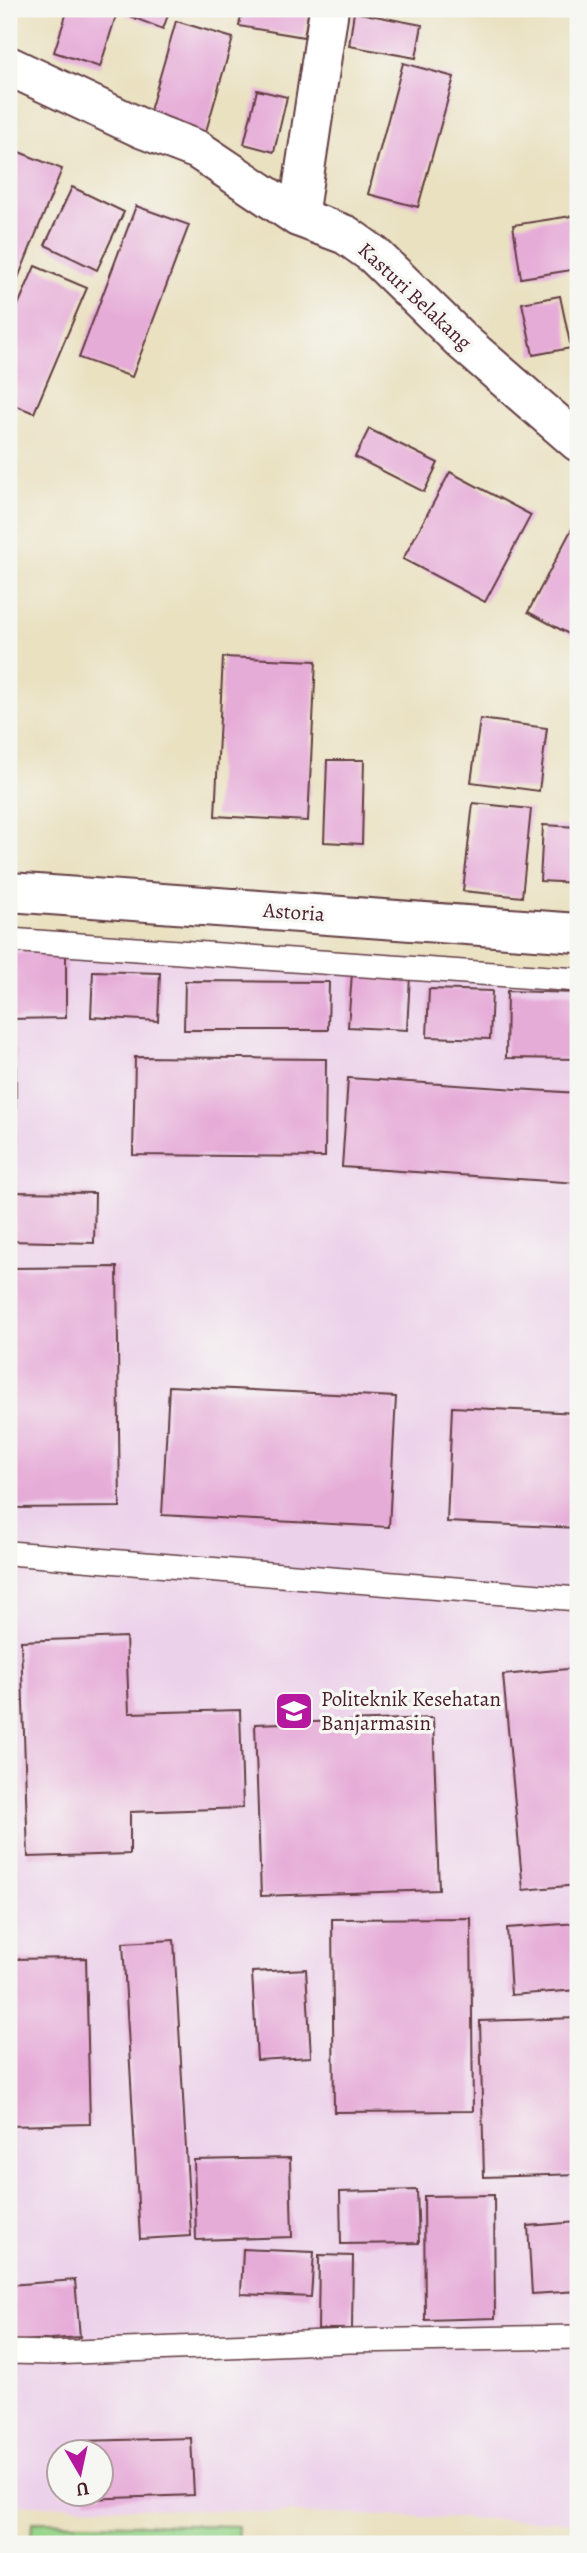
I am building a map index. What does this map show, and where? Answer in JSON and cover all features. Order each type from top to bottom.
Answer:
[{"type":"street","points":[[298,217],[329,9]]},
{"type":"street","name":"Kasturi Belakang","points":[[9,66],[143,129],[198,149],[298,217],[346,235],[374,255],[463,342],[578,442]]},
{"type":"street","name":"Astoria","points":[[9,892],[578,933]]},
{"type":"lane","points":[[9,940],[578,980]]},
{"type":"lane","points":[[9,1553],[578,1599]]},
{"type":"lane","points":[[9,2352],[51,2353],[350,2341],[578,2337]]},
{"type":"shaded area","name":"Politeknik Kesehatan Banjarmasin","points":[[9,931],[578,971],[578,2522],[116,2507],[116,2438],[46,2438],[46,2505],[9,2504]]},
{"type":"green space","points":[[32,2522],[238,2526],[237,2544],[31,2544]]},
{"type":"building","points":[[68,9],[118,9],[100,67],[54,52]]},
{"type":"building","points":[[126,9],[170,9],[163,29],[124,14]]},
{"type":"building","points":[[242,9],[309,9],[304,37],[239,26]]},
{"type":"building","points":[[354,12],[422,25],[416,58],[349,46]]},
{"type":"building","points":[[176,21],[233,38],[204,138],[147,121]]},
{"type":"building","points":[[403,63],[454,77],[418,207],[368,194]]},
{"type":"building","points":[[257,90],[287,97],[274,152],[244,144]]},
{"type":"building","points":[[9,148],[62,169],[12,293],[9,292]]},
{"type":"building","points":[[72,187],[124,212],[97,270],[45,245]]},
{"type":"building","points":[[136,206],[189,225],[132,377],[79,358]]},
{"type":"building","points":[[578,215],[578,269],[521,278],[513,225]]},
{"type":"building","points":[[35,266],[87,288],[34,413],[9,403],[9,326]]},
{"type":"building","points":[[560,296],[571,348],[533,355],[522,303]]},
{"type":"building","points":[[369,429],[438,463],[424,492],[355,457]]},
{"type":"building","points":[[450,472],[531,515],[485,602],[403,559]]},
{"type":"building","points":[[578,517],[578,639],[528,612]]},
{"type":"building","points":[[223,657],[316,661],[308,821],[215,816]]},
{"type":"building","points":[[480,719],[547,728],[539,791],[471,782]]},
{"type":"building","points":[[327,760],[364,760],[362,844],[324,842]]},
{"type":"building","points":[[473,803],[531,809],[522,897],[463,891]]},
{"type":"building","points":[[543,825],[578,827],[578,883],[540,881]]},
{"type":"building","points":[[9,953],[66,953],[66,1018],[9,1019]]},
{"type":"building","points":[[93,971],[160,973],[158,1021],[91,1017]]},
{"type":"building","points":[[352,973],[410,976],[407,1030],[348,1027]]},
{"type":"building","points":[[185,981],[329,982],[328,1030],[184,1030]]},
{"type":"building","points":[[429,989],[492,991],[490,1039],[427,1037]]},
{"type":"building","points":[[507,991],[578,993],[578,1059],[506,1058]]},
{"type":"building","points":[[9,1050],[16,1050],[16,1145],[9,1145]]},
{"type":"building","points":[[135,1057],[326,1059],[325,1157],[133,1155]]},
{"type":"building","points":[[348,1078],[578,1093],[578,1183],[342,1167]]},
{"type":"building","points":[[9,1192],[95,1193],[94,1243],[9,1241]]},
{"type":"building","points":[[117,1267],[120,1507],[9,1508],[9,1268]]},
{"type":"building","points":[[169,1386],[396,1397],[389,1527],[162,1515]]},
{"type":"building","points":[[452,1407],[578,1413],[578,1528],[447,1522]]},
{"type":"building","points":[[126,1637],[129,1713],[240,1710],[243,1808],[130,1812],[130,1854],[28,1857],[21,1641]]},
{"type":"building","points":[[578,1668],[578,1885],[523,1890],[503,1675]]},
{"type":"building","points":[[433,1718],[439,1890],[261,1896],[255,1724]]},
{"type":"building","points":[[471,1918],[473,2111],[334,2112],[332,1919]]},
{"type":"building","points":[[578,1923],[578,1990],[511,1995],[507,1928]]},
{"type":"building","points":[[174,1940],[191,2236],[140,2239],[123,1943]]},
{"type":"building","points":[[86,1958],[90,2124],[9,2126],[9,1959]]},
{"type":"building","points":[[306,1969],[311,2057],[257,2060],[252,1972]]},
{"type":"building","points":[[578,2018],[578,2174],[484,2177],[480,2021]]},
{"type":"building","points":[[290,2158],[292,2237],[196,2240],[194,2160]]},
{"type":"building","points":[[417,2190],[419,2243],[341,2244],[340,2192]]},
{"type":"building","points":[[494,2195],[495,2318],[425,2320],[424,2196]]},
{"type":"building","points":[[578,2222],[578,2291],[532,2294],[528,2226]]},
{"type":"building","points":[[243,2249],[314,2252],[311,2297],[241,2294]]},
{"type":"building","points":[[319,2255],[353,2256],[352,2329],[318,2329]]},
{"type":"building","points":[[75,2280],[80,2337],[9,2342],[9,2285]]},
{"type":"building","points":[[191,2438],[194,2495],[116,2498],[116,2440]]},
{"type":"place","name":"Politeknik Kesehatan Banjarmasin","points":[[294,1711]]}]
